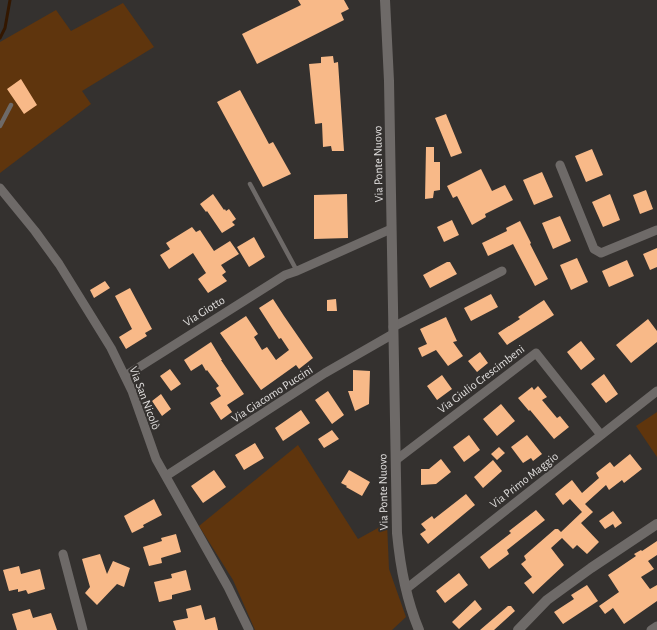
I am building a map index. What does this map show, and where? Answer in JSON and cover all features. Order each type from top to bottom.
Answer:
[{"type":"main road","name":"Via Ponte Nuovo","points":[[385,0],[390,81],[391,229],[397,533],[400,561],[406,588],[419,630]]},
{"type":"main road","points":[[518,630],[547,600],[590,568],[657,524]]},
{"type":"street","points":[[560,165],[594,249],[601,253],[657,230]]},
{"type":"street","name":"Via San Nicolò","points":[[0,188],[35,231],[59,264],[107,342],[132,391],[156,459],[228,587],[248,630]]},
{"type":"street","name":"Via Giotto","points":[[125,376],[275,280],[391,229]]},
{"type":"street","points":[[393,330],[502,271]]},
{"type":"street","name":"Via Giacomo Puccini","points":[[166,476],[393,330]]},
{"type":"street","name":"Via Giulio Crescimbeni","points":[[396,460],[536,353],[601,435]]},
{"type":"street","name":"Via Primo Maggio","points":[[406,588],[657,391]]},
{"type":"street","points":[[63,554],[83,630]]},
{"type":"street","points":[[651,630],[657,626]]},
{"type":"lane","points":[[0,126],[11,105]]},
{"type":"lane","points":[[250,184],[297,271]]},
{"type":"shaded area","points":[[123,3],[154,47],[82,91],[91,104],[0,173],[0,42],[56,10],[71,31]]},
{"type":"shaded area","points":[[657,412],[657,457],[636,426]]},
{"type":"shaded area","points":[[298,445],[358,539],[387,523],[389,569],[406,617],[392,630],[255,630],[233,580],[199,526]]},
{"type":"building","points":[[298,0],[344,0],[349,9],[341,13],[344,20],[257,64],[242,34],[301,5]]},
{"type":"building","points":[[333,56],[334,63],[338,62],[344,151],[332,151],[331,146],[323,147],[322,123],[315,124],[309,64],[321,63],[321,57]]},
{"type":"building","points":[[21,79],[37,105],[24,114],[7,89]]},
{"type":"building","points":[[240,90],[269,144],[273,142],[291,174],[263,187],[217,102]]},
{"type":"building","points":[[446,114],[462,153],[451,157],[435,118]]},
{"type":"building","points":[[426,147],[434,147],[434,162],[440,162],[440,190],[434,191],[433,198],[425,199]]},
{"type":"building","points":[[592,149],[603,175],[586,182],[575,156]]},
{"type":"building","points":[[481,169],[492,191],[505,185],[513,200],[485,214],[486,217],[472,225],[457,196],[453,198],[447,186]]},
{"type":"building","points":[[542,172],[553,197],[534,205],[523,180]]},
{"type":"building","points":[[646,190],[653,209],[640,214],[633,195]]},
{"type":"building","points":[[213,194],[224,210],[225,209],[226,211],[229,209],[236,219],[232,222],[235,225],[222,233],[207,211],[206,212],[200,204]]},
{"type":"building","points":[[347,194],[348,238],[314,239],[314,195]]},
{"type":"building","points":[[610,194],[620,220],[603,227],[592,202]]},
{"type":"building","points":[[560,216],[571,241],[553,249],[542,223]]},
{"type":"building","points":[[452,220],[459,235],[444,242],[437,227]]},
{"type":"building","points":[[520,221],[548,279],[535,286],[513,244],[488,256],[482,243],[507,231],[506,228]]},
{"type":"building","points":[[192,227],[196,232],[200,230],[214,251],[230,241],[239,254],[221,265],[226,272],[222,275],[227,281],[208,293],[198,279],[206,273],[193,253],[169,269],[160,255],[170,249],[166,243]]},
{"type":"building","points":[[254,237],[265,257],[249,267],[237,247]]},
{"type":"building","points":[[657,248],[657,267],[650,270],[643,254]]},
{"type":"building","points":[[577,258],[588,282],[571,290],[560,265]]},
{"type":"building","points":[[627,260],[634,276],[609,287],[602,271]]},
{"type":"building","points":[[447,262],[450,262],[457,274],[430,288],[423,275]]},
{"type":"building","points":[[105,281],[110,288],[94,298],[90,290]]},
{"type":"building","points":[[130,288],[152,329],[145,333],[147,336],[126,349],[119,337],[132,329],[115,296]]},
{"type":"building","points":[[491,294],[498,307],[471,321],[464,308]]},
{"type":"building","points":[[273,299],[313,358],[299,369],[296,365],[261,390],[220,333],[246,316],[258,334],[254,337],[262,350],[267,347],[276,360],[289,350],[281,338],[279,339],[259,308]]},
{"type":"building","points":[[336,299],[337,311],[327,311],[327,300]]},
{"type":"building","points":[[544,300],[554,315],[507,345],[498,333],[520,319],[518,317]]},
{"type":"building","points":[[446,317],[457,341],[453,342],[463,356],[448,366],[436,350],[422,357],[418,348],[427,344],[420,329]]},
{"type":"building","points":[[648,319],[657,331],[657,342],[631,363],[616,345]]},
{"type":"building","points":[[581,341],[595,359],[581,370],[567,352]]},
{"type":"building","points":[[211,342],[221,360],[244,394],[227,405],[232,412],[221,420],[210,403],[221,396],[216,388],[219,386],[202,364],[191,371],[184,360]]},
{"type":"building","points":[[480,352],[488,363],[477,372],[468,361]]},
{"type":"building","points":[[170,369],[181,384],[171,391],[160,376]]},
{"type":"building","points":[[353,370],[370,371],[369,404],[355,411],[348,391],[353,391]]},
{"type":"building","points":[[604,374],[618,394],[606,403],[591,384]]},
{"type":"building","points":[[442,375],[452,389],[437,400],[427,386]]},
{"type":"building","points":[[538,386],[547,397],[542,400],[557,418],[560,416],[569,427],[554,439],[518,398],[532,387],[534,390]]},
{"type":"building","points":[[328,391],[344,415],[332,424],[315,400]]},
{"type":"building","points":[[161,394],[171,409],[162,416],[152,401]]},
{"type":"building","points":[[501,404],[515,421],[497,436],[483,419]]},
{"type":"building","points":[[301,410],[310,423],[283,441],[275,428]]},
{"type":"building","points":[[332,430],[339,439],[324,448],[318,439]]},
{"type":"building","points":[[469,435],[480,450],[464,462],[453,447]]},
{"type":"building","points":[[527,435],[542,454],[533,461],[531,458],[523,463],[511,447]]},
{"type":"building","points":[[255,443],[264,458],[244,470],[235,455]]},
{"type":"building","points":[[499,447],[505,453],[497,460],[491,454]]},
{"type":"building","points":[[630,454],[642,469],[624,483],[622,480],[609,490],[606,485],[585,504],[593,512],[581,523],[599,542],[587,554],[577,545],[573,549],[562,538],[551,548],[564,565],[533,594],[524,583],[532,577],[521,564],[526,560],[524,556],[555,529],[558,529],[561,532],[582,512],[570,499],[563,505],[555,494],[572,480],[582,493],[599,478],[596,473],[610,462],[614,467]]},
{"type":"building","points":[[441,459],[451,472],[436,484],[421,485],[421,469],[429,469]]},
{"type":"building","points":[[493,460],[502,471],[483,488],[474,477]]},
{"type":"building","points":[[214,470],[226,487],[203,503],[191,486]]},
{"type":"building","points":[[349,470],[370,482],[362,496],[341,483]]},
{"type":"building","points":[[466,494],[475,505],[428,544],[420,534],[426,530],[421,524],[432,516],[434,519]]},
{"type":"building","points":[[154,499],[162,515],[143,525],[144,527],[132,533],[124,516]]},
{"type":"building","points":[[536,510],[545,520],[507,550],[509,554],[489,569],[480,557],[511,533],[509,531]]},
{"type":"building","points":[[613,511],[622,523],[615,528],[613,524],[605,529],[599,521]]},
{"type":"building","points":[[176,534],[181,552],[161,558],[162,563],[149,566],[143,547],[162,541],[161,538]]},
{"type":"building","points":[[657,541],[657,555],[648,561],[654,569],[641,577],[650,589],[657,585],[657,601],[624,624],[613,608],[605,614],[599,606],[619,592],[608,575],[636,556],[634,554],[641,550],[642,551]]},
{"type":"building","points":[[100,554],[107,574],[113,561],[130,568],[124,587],[117,584],[97,605],[85,593],[90,587],[82,559]]},
{"type":"building","points":[[19,566],[21,574],[40,569],[45,589],[28,594],[26,590],[18,592],[18,589],[9,591],[3,570]]},
{"type":"building","points":[[186,570],[191,590],[172,595],[172,599],[159,602],[154,582],[172,578],[171,574]]},
{"type":"building","points":[[459,573],[468,585],[445,603],[436,591]]},
{"type":"building","points":[[587,585],[598,601],[563,624],[554,612],[574,599],[571,595]]},
{"type":"building","points":[[475,600],[482,609],[459,629],[452,622]]},
{"type":"building","points":[[201,605],[205,620],[215,617],[218,630],[176,630],[173,621],[188,618],[186,609]]},
{"type":"building","points":[[508,606],[511,606],[515,611],[494,630],[480,630]]},
{"type":"building","points":[[30,609],[33,618],[51,613],[57,630],[17,630],[12,614]]},
{"type":"waterway","points":[[0,38],[5,28],[10,0]]}]
